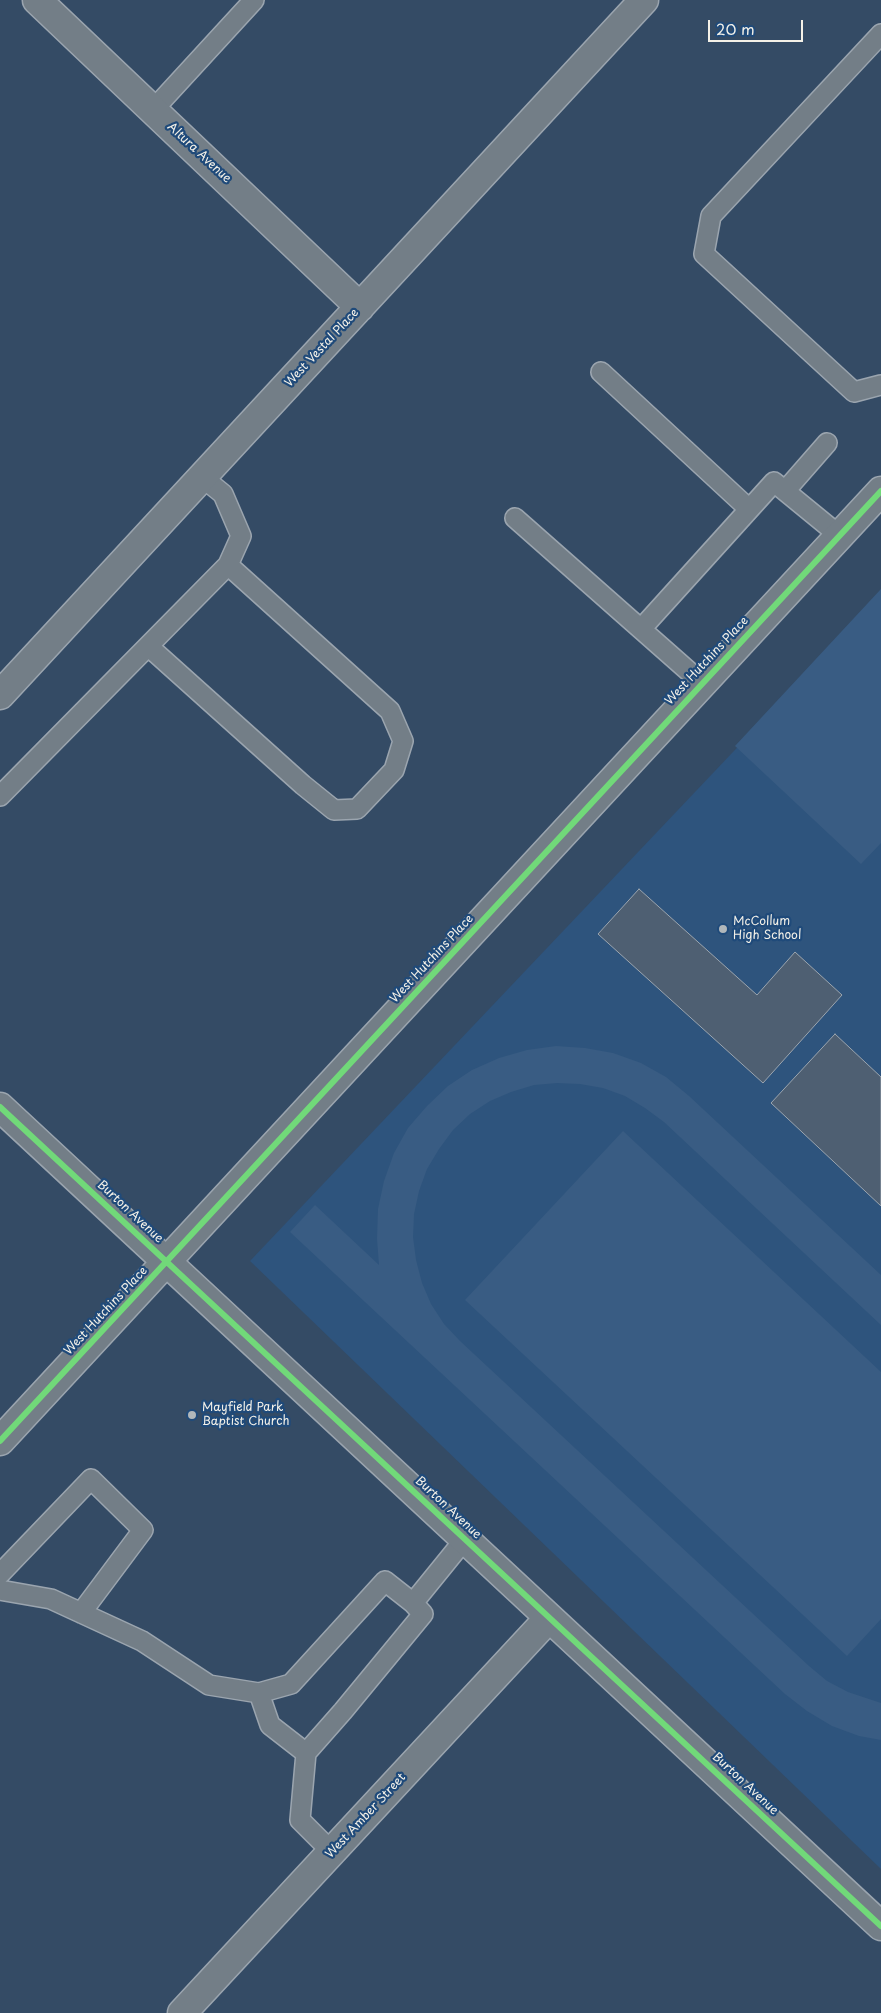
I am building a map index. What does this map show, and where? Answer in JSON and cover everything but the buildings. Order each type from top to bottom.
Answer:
[{"type":"street","name":"Altura Avenue","points":[[37,0],[360,307]]},
{"type":"street","name":"West Vestal Place","points":[[0,695],[644,0]]},
{"type":"street","name":"West Hutchins Place","points":[[0,1441],[881,491]]},
{"type":"street","name":"Burton Avenue","points":[[0,1107],[881,1926]]},
{"type":"street","name":"West Amber Street","points":[[182,2013],[550,1618]]},
{"type":"lane","points":[[152,110],[254,0]]},
{"type":"lane","points":[[881,34],[711,216],[704,254],[854,392],[881,385]]},
{"type":"lane","points":[[600,372],[749,509]]},
{"type":"lane","points":[[785,491],[828,443]]},
{"type":"lane","points":[[0,796],[228,565],[241,536],[223,494],[202,477]]},
{"type":"lane","points":[[642,629],[774,482],[840,536]]},
{"type":"lane","points":[[515,518],[702,683]]},
{"type":"lane","points":[[148,646],[326,804],[334,810],[357,809],[394,770],[403,741],[390,711],[228,565]]},
{"type":"lane","points":[[0,1574],[91,1479],[143,1530],[81,1613]]},
{"type":"lane","points":[[413,1603],[465,1539]]},
{"type":"lane","points":[[0,1590],[51,1599],[142,1641],[209,1685],[259,1693],[291,1684],[385,1581],[413,1603],[423,1614],[306,1753],[300,1820],[332,1852]]},
{"type":"lane","points":[[259,1693],[270,1725],[306,1753]]},
{"type":"shaded area","points":[[881,589],[881,843],[861,864],[735,746]]},
{"type":"shaded area","name":"McCollum High School","points":[[881,596],[881,1869],[250,1261]]},
{"type":"shaded area","points":[[556,1046],[585,1048],[613,1053],[641,1063],[666,1077],[689,1096],[881,1275],[881,1325],[664,1122],[625,1096],[603,1088],[580,1084],[534,1085],[490,1101],[470,1114],[453,1130],[439,1149],[427,1169],[419,1191],[414,1214],[413,1237],[416,1260],[422,1283],[431,1304],[444,1324],[460,1341],[809,1666],[827,1681],[848,1692],[881,1703],[881,1740],[859,1736],[832,1726],[807,1711],[785,1694],[290,1232],[315,1205],[379,1265],[377,1239],[378,1209],[384,1181],[394,1153],[408,1128],[448,1086],[472,1070],[499,1058],[527,1050]]},
{"type":"shaded area","points":[[623,1131],[881,1372],[881,1619],[847,1656],[465,1300]]},
{"type":"cycle path","points":[[0,1441],[881,491]]},
{"type":"cycle path","points":[[0,1107],[881,1926]]},
{"type":"place","name":"McCollum High School","points":[[723,929]]},
{"type":"place","name":"Mayfield Park Baptist Church","points":[[192,1415]]}]
